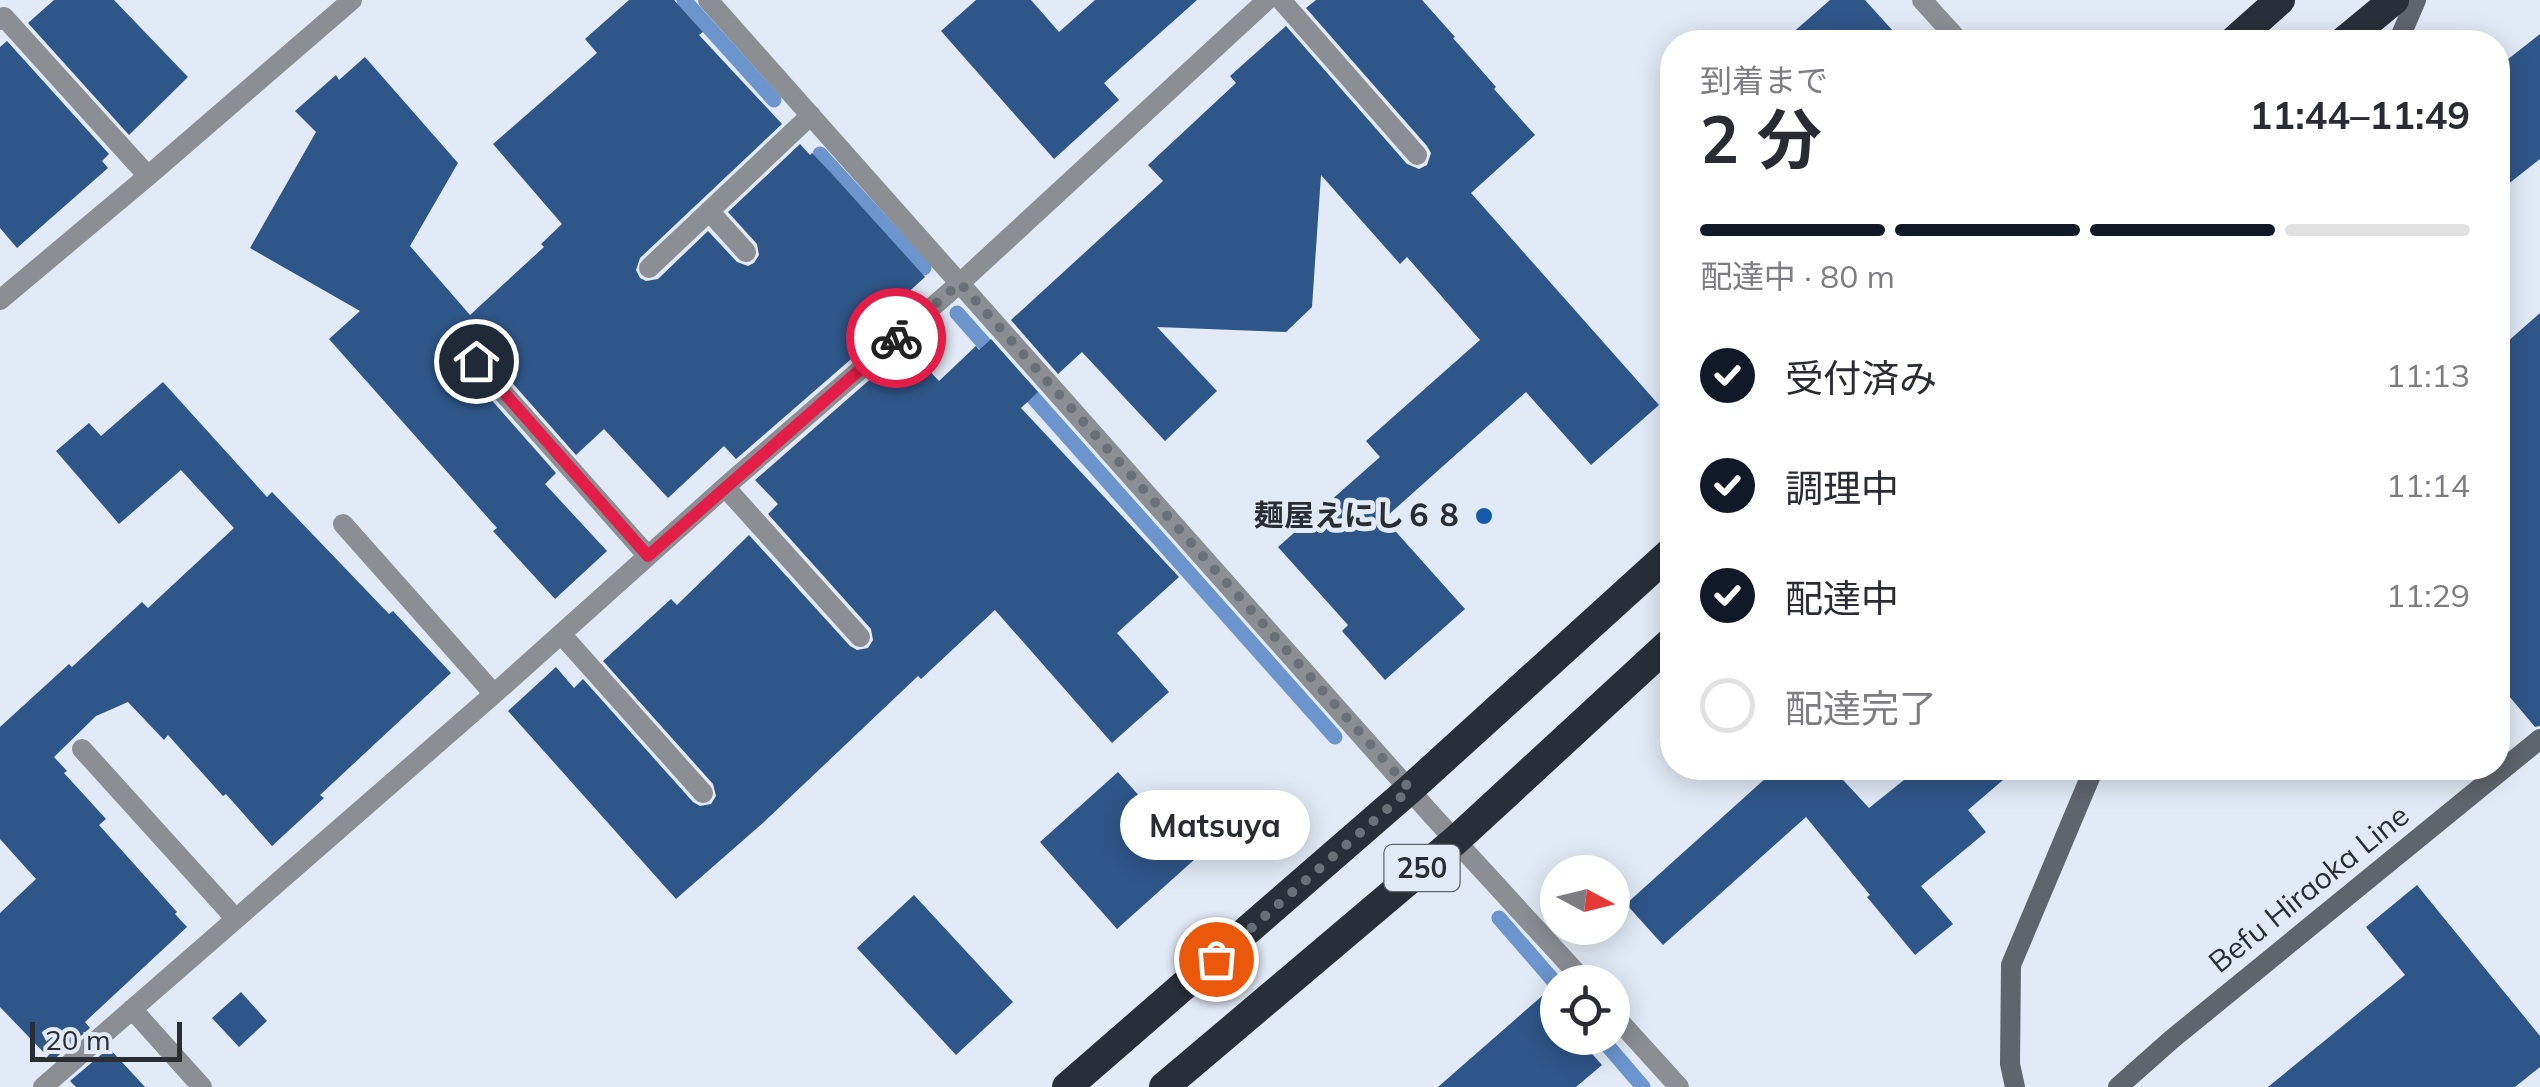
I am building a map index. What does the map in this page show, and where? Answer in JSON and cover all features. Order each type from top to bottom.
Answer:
[{"type":"highway","points":[[2247,30],[2280,0]]},
{"type":"highway","points":[[2358,30],[2394,0]]},
{"type":"highway","name":"250","points":[[1067,1087],[1410,789],[1660,562]]},
{"type":"highway","name":"250","points":[[1164,1087],[1456,840],[1660,651]]},
{"type":"main road","points":[[2403,30],[2416,0]]},
{"type":"main road","name":"Befu Hiraoka Line","points":[[2510,764],[2540,740]]},
{"type":"main road","points":[[2015,1087],[2010,1064],[2012,965],[2089,780]]},
{"type":"main road","name":"Befu Hiraoka Line","points":[[2118,1087],[2491,780]]},
{"type":"street","points":[[0,300],[352,0]]},
{"type":"street","points":[[708,0],[1570,965]]},
{"type":"street","points":[[43,1087],[960,283],[1267,0]]},
{"type":"street","points":[[1281,0],[1417,155]]},
{"type":"street","points":[[1922,0],[1949,30]]},
{"type":"street","points":[[0,20],[4,17],[148,176]]},
{"type":"street","points":[[649,268],[811,116]]},
{"type":"street","points":[[709,211],[746,252]]},
{"type":"street","points":[[476,361],[648,556]]},
{"type":"street","points":[[724,487],[860,637]]},
{"type":"street","points":[[343,524],[494,694]]},
{"type":"street","points":[[562,634],[703,793]]},
{"type":"street","points":[[82,749],[236,918]]},
{"type":"street","points":[[132,1009],[202,1087]]},
{"type":"street","points":[[1630,1033],[1679,1087]]},
{"type":"building","points":[[54,0],[114,0],[188,77],[129,135],[28,23]]},
{"type":"building","points":[[629,0],[674,0],[703,32],[699,35],[782,124],[640,258],[636,270],[640,278],[658,279],[708,231],[737,262],[748,266],[754,263],[759,255],[757,244],[728,212],[800,144],[925,277],[880,318],[888,327],[736,459],[724,446],[668,498],[604,429],[576,455],[485,352],[478,348],[467,350],[462,358],[465,370],[556,473],[545,484],[607,551],[555,599],[329,339],[360,311],[250,248],[316,132],[295,111],[336,75],[339,80],[365,57],[458,163],[410,246],[470,315],[544,247],[541,244],[562,224],[493,144],[597,53],[585,39]]},
{"type":"building","points":[[976,0],[1031,0],[1059,32],[1095,0],[1197,0],[1104,83],[1119,100],[1054,159],[941,31]]},
{"type":"building","points":[[1316,0],[1422,0],[1455,37],[1535,135],[1471,193],[1659,405],[1591,465],[1526,392],[1386,517],[1465,609],[1385,680],[1342,631],[1348,625],[1278,547],[1380,457],[1366,441],[1480,340],[1407,257],[1400,264],[1321,175],[1312,307],[1286,332],[1157,327],[1217,391],[1165,441],[1082,352],[1058,374],[1011,320],[1163,181],[1148,165],[1236,83],[1230,76],[1286,26],[1407,164],[1419,169],[1427,165],[1431,153],[1427,146],[1306,8]]},
{"type":"building","points":[[1830,0],[1865,0],[1892,30],[1796,30]]},
{"type":"building","points":[[2540,34],[2540,159],[2510,183],[2510,58]]},
{"type":"building","points":[[7,41],[109,154],[102,161],[108,168],[17,248],[0,228],[0,47]]},
{"type":"building","points":[[2540,313],[2540,726],[2535,727],[2510,697],[2510,339]]},
{"type":"building","points":[[991,339],[1038,392],[1021,408],[1179,577],[1117,633],[1169,692],[1112,743],[995,610],[676,899],[508,711],[556,667],[574,688],[583,679],[693,802],[700,806],[711,804],[716,796],[713,784],[603,661],[671,599],[677,605],[749,535],[850,646],[857,650],[868,648],[873,640],[871,629],[768,514],[778,504],[755,480],[907,347],[939,381],[976,346],[979,350]]},
{"type":"building","points":[[163,382],[267,497],[272,492],[451,673],[320,795],[324,798],[272,846],[168,735],[164,740],[128,702],[96,716],[54,757],[106,819],[99,825],[187,927],[85,1022],[90,1028],[52,1061],[0,1007],[0,913],[36,879],[0,839],[0,727],[142,602],[148,608],[234,528],[181,470],[119,524],[56,451],[89,423],[101,436]]},
{"type":"building","points":[[1118,772],[1195,859],[1117,929],[1040,842]]},
{"type":"building","points":[[1764,780],[1843,780],[1869,808],[1904,780],[2003,780],[1968,810],[1986,832],[1921,886],[1953,924],[1915,955],[1806,817],[1663,945],[1630,908],[1630,900]]},
{"type":"building","points":[[2417,885],[2540,1036],[2540,1067],[2515,1087],[2268,1087],[2405,975],[2366,927]]},
{"type":"building","points":[[914,895],[1013,1002],[956,1055],[857,948]]},
{"type":"building","points":[[241,992],[267,1021],[239,1047],[212,1018]]},
{"type":"building","points":[[1540,998],[1540,1055],[1593,1055],[1602,1065],[1576,1087],[1438,1087]]},
{"type":"building","points":[[109,1048],[145,1087],[76,1087],[70,1081]]},
{"type":"waterway","points":[[684,0],[774,100]]},
{"type":"waterway","points":[[820,154],[924,268]]},
{"type":"waterway","points":[[957,313],[996,357]]},
{"type":"waterway","points":[[1022,385],[1335,737]]},
{"type":"waterway","points":[[1499,918],[1540,965]]},
{"type":"waterway","points":[[1616,1055],[1643,1087]]},
{"type":"way so far","points":[[896,338],[960,283],[1410,789],[1216,959]]},
{"type":"place","name":"麺屋えにし６８","points":[[1484,516]]},
{"type":"place","name":"Matsuya","points":[[1216,959]]},
{"type":"route","points":[[476,361],[648,556],[896,338]]}]
